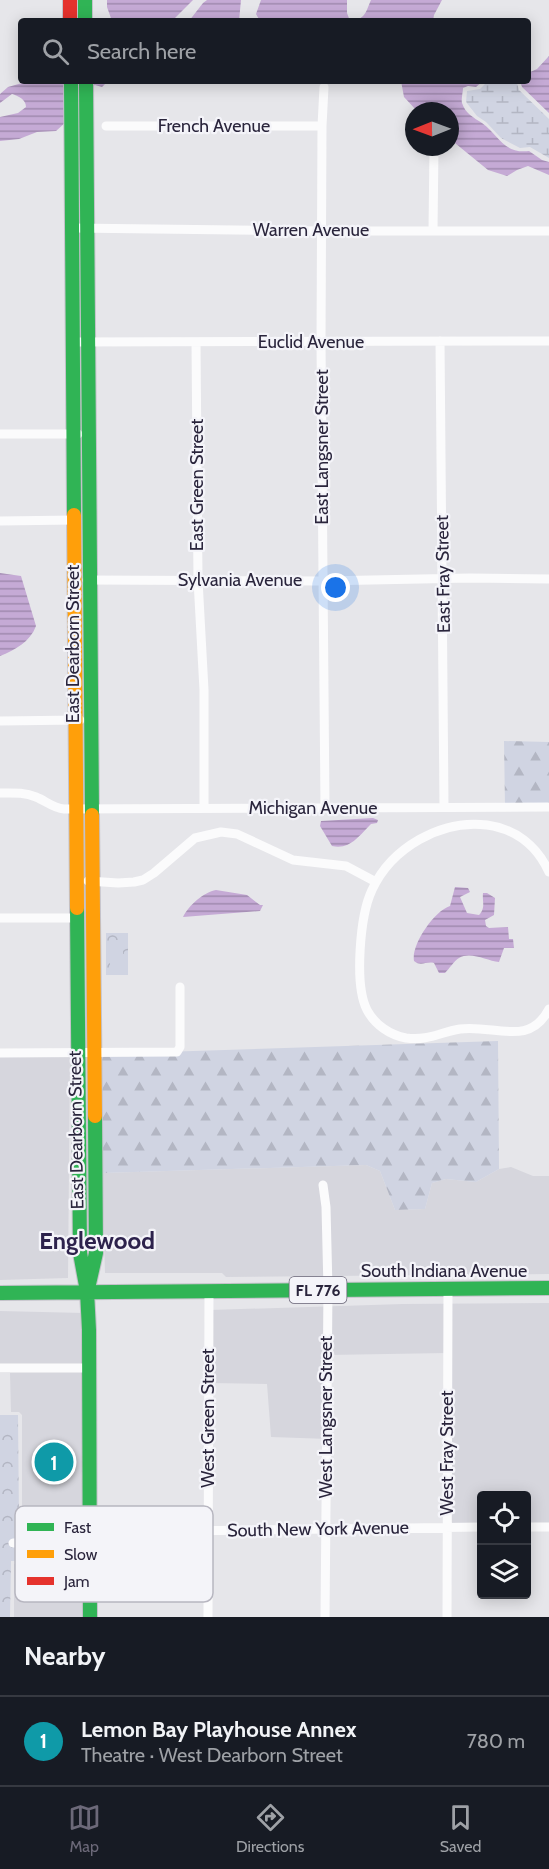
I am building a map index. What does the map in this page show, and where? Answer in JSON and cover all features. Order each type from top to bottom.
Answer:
[{"type":"main road","points":[[70,0],[70,18]]},
{"type":"main road","points":[[85,0],[86,18]]},
{"type":"main road","name":"East Dearborn Street","points":[[71,84],[80,1253],[87,1292]]},
{"type":"main road","name":"East Dearborn Street","points":[[86,84],[96,1253],[87,1292]]},
{"type":"main road","name":"South Indiana Avenue","points":[[87,1292],[549,1288]]},
{"type":"main road","points":[[87,1292],[89,1506]]},
{"type":"main road","name":"FL 776","points":[[0,1293],[87,1292]]},
{"type":"main road","points":[[90,1602],[90,1617]]},
{"type":"street","name":"East Langsner Street","points":[[324,87],[321,342],[325,808]]},
{"type":"street","name":"French Avenue","points":[[106,126],[322,126]]},
{"type":"street","points":[[433,230],[434,156]]},
{"type":"street","name":"Warren Avenue","points":[[73,228],[549,231]]},
{"type":"street","name":"East Fray Street","points":[[440,341],[444,807]]},
{"type":"street","name":"Euclid Avenue","points":[[74,342],[549,341]]},
{"type":"street","name":"East Green Street","points":[[196,342],[198,580],[204,665],[204,808]]},
{"type":"street","points":[[0,434],[89,434]]},
{"type":"street","points":[[0,521],[75,520]]},
{"type":"street","name":"Sylvania Avenue","points":[[75,580],[549,579]]},
{"type":"street","points":[[0,721],[91,720]]},
{"type":"street","name":"Michigan Avenue","points":[[0,794],[26,794],[56,808],[77,809],[549,807]]},
{"type":"street","points":[[549,872],[539,854],[530,844],[519,836],[498,828],[472,824],[461,825],[435,832],[412,843],[390,863],[369,896],[364,916],[361,981],[362,995],[368,1012],[374,1020],[385,1030],[416,1039],[474,1028],[509,1033],[519,1032],[535,1026],[549,1009]]},
{"type":"street","points":[[77,881],[118,883],[143,880],[191,840],[221,832],[237,834],[293,860],[346,866],[376,882]]},
{"type":"street","points":[[0,918],[77,918]]},
{"type":"street","points":[[0,1053],[177,1052],[180,1047],[180,987]]},
{"type":"street","points":[[323,1185],[326,1207],[327,1289]]},
{"type":"street","name":"West Fray Street","points":[[447,1617],[448,1288]]},
{"type":"street","name":"West Langsner Street","points":[[325,1617],[327,1289]]},
{"type":"street","name":"West Green Street","points":[[208,1506],[209,1291]]},
{"type":"street","points":[[0,1368],[89,1368]]},
{"type":"street","name":"South New York Avenue","points":[[213,1530],[477,1527]]},
{"type":"street","points":[[531,1527],[549,1527]]},
{"type":"shaded area","points":[[107,0],[193,0],[175,18],[111,18]]},
{"type":"shaded area","points":[[207,0],[241,0],[239,18],[191,18]]},
{"type":"shaded area","points":[[261,0],[347,0],[349,18],[258,18],[256,14]]},
{"type":"shaded area","points":[[371,0],[442,0],[434,18],[360,18],[367,11]]},
{"type":"shaded area","points":[[549,56],[549,113],[521,84],[531,84],[531,72],[537,69]]},
{"type":"shaded area","points":[[18,84],[105,84],[102,87],[95,85],[70,95],[66,122],[56,131],[37,132],[19,139],[0,141],[0,117],[18,113],[26,107],[23,100],[12,94],[0,103],[0,94],[8,87]]},
{"type":"shaded area","points":[[402,84],[480,84],[476,87],[463,88],[462,101],[465,110],[507,147],[513,150],[529,151],[549,162],[549,175],[528,166],[507,176],[488,170],[459,146],[459,102],[409,102],[404,97]]},
{"type":"shaded area","points":[[0,573],[21,576],[36,626],[30,637],[21,645],[0,656]]},
{"type":"shaded area","points":[[373,818],[378,820],[377,823],[371,824],[354,841],[338,847],[332,846],[320,826],[321,821]]},
{"type":"shaded area","points":[[455,887],[468,888],[470,892],[460,897],[467,913],[479,915],[483,907],[483,893],[495,898],[494,915],[485,920],[486,926],[489,928],[508,927],[509,939],[513,939],[514,948],[504,948],[499,962],[464,956],[457,959],[445,973],[439,973],[434,963],[419,964],[414,961],[414,954],[420,938],[431,921],[450,906]]},
{"type":"shaded area","points":[[216,890],[247,895],[263,905],[260,911],[183,917],[197,900]]},
{"type":"shaded area","points":[[70,1055],[68,1278],[0,1280],[0,1056]]},
{"type":"shaded area","points":[[366,1165],[380,1171],[395,1210],[425,1209],[432,1183],[446,1179],[476,1182],[499,1169],[511,1167],[533,1176],[549,1176],[549,1274],[226,1277],[222,1273],[105,1273],[102,1173]]},
{"type":"shaded area","points":[[549,1303],[549,1526],[531,1526],[531,1491],[477,1491],[477,1526],[447,1526],[447,1353],[328,1355],[329,1439],[271,1437],[267,1384],[210,1383],[210,1310],[403,1304]]},
{"type":"shaded area","points":[[0,1311],[84,1313],[85,1506],[22,1506],[22,1415],[19,1412],[11,1412],[10,1373],[0,1373]]},
{"type":"shaded area","points":[[14,1564],[15,1602],[85,1602],[85,1617],[14,1617]]},
{"type":"green space","points":[[485,84],[517,84],[519,90],[549,119],[549,158],[530,147],[520,148],[501,138],[477,116],[466,102],[467,91],[480,89]]},
{"type":"green space","points":[[504,741],[549,742],[549,809],[505,806]]},
{"type":"green space","points":[[106,933],[128,933],[128,975],[106,975]]},
{"type":"green space","points":[[110,940],[123,940],[123,968],[110,968]]},
{"type":"green space","points":[[498,1041],[499,1169],[476,1182],[446,1179],[432,1183],[425,1209],[395,1210],[380,1171],[366,1165],[102,1173],[99,1054]]},
{"type":"green space","points":[[0,1415],[18,1415],[19,1506],[15,1506],[15,1561],[11,1561],[10,1617],[0,1617]]},
{"type":"traffic: fast","points":[[85,0],[85,18]]},
{"type":"traffic: fast","points":[[71,84],[74,515]]},
{"type":"traffic: fast","points":[[86,84],[92,815]]},
{"type":"traffic: fast","points":[[77,908],[80,1253],[87,1291],[89,1330],[90,1506]]},
{"type":"traffic: fast","points":[[89,1284],[96,1253],[95,1116]]},
{"type":"traffic: fast","points":[[0,1293],[549,1288]]},
{"type":"traffic: fast","points":[[90,1602],[90,1617]]},
{"type":"traffic: slow","points":[[74,515],[77,908]]},
{"type":"traffic: slow","points":[[92,815],[95,1116]]},
{"type":"traffic: jam","points":[[70,0],[70,18]]},
{"type":"place","name":"Lemon Bay Playhouse Annex","points":[[54,1462]]},
{"type":"district","name":"Englewood","points":[[97,1241]]}]
